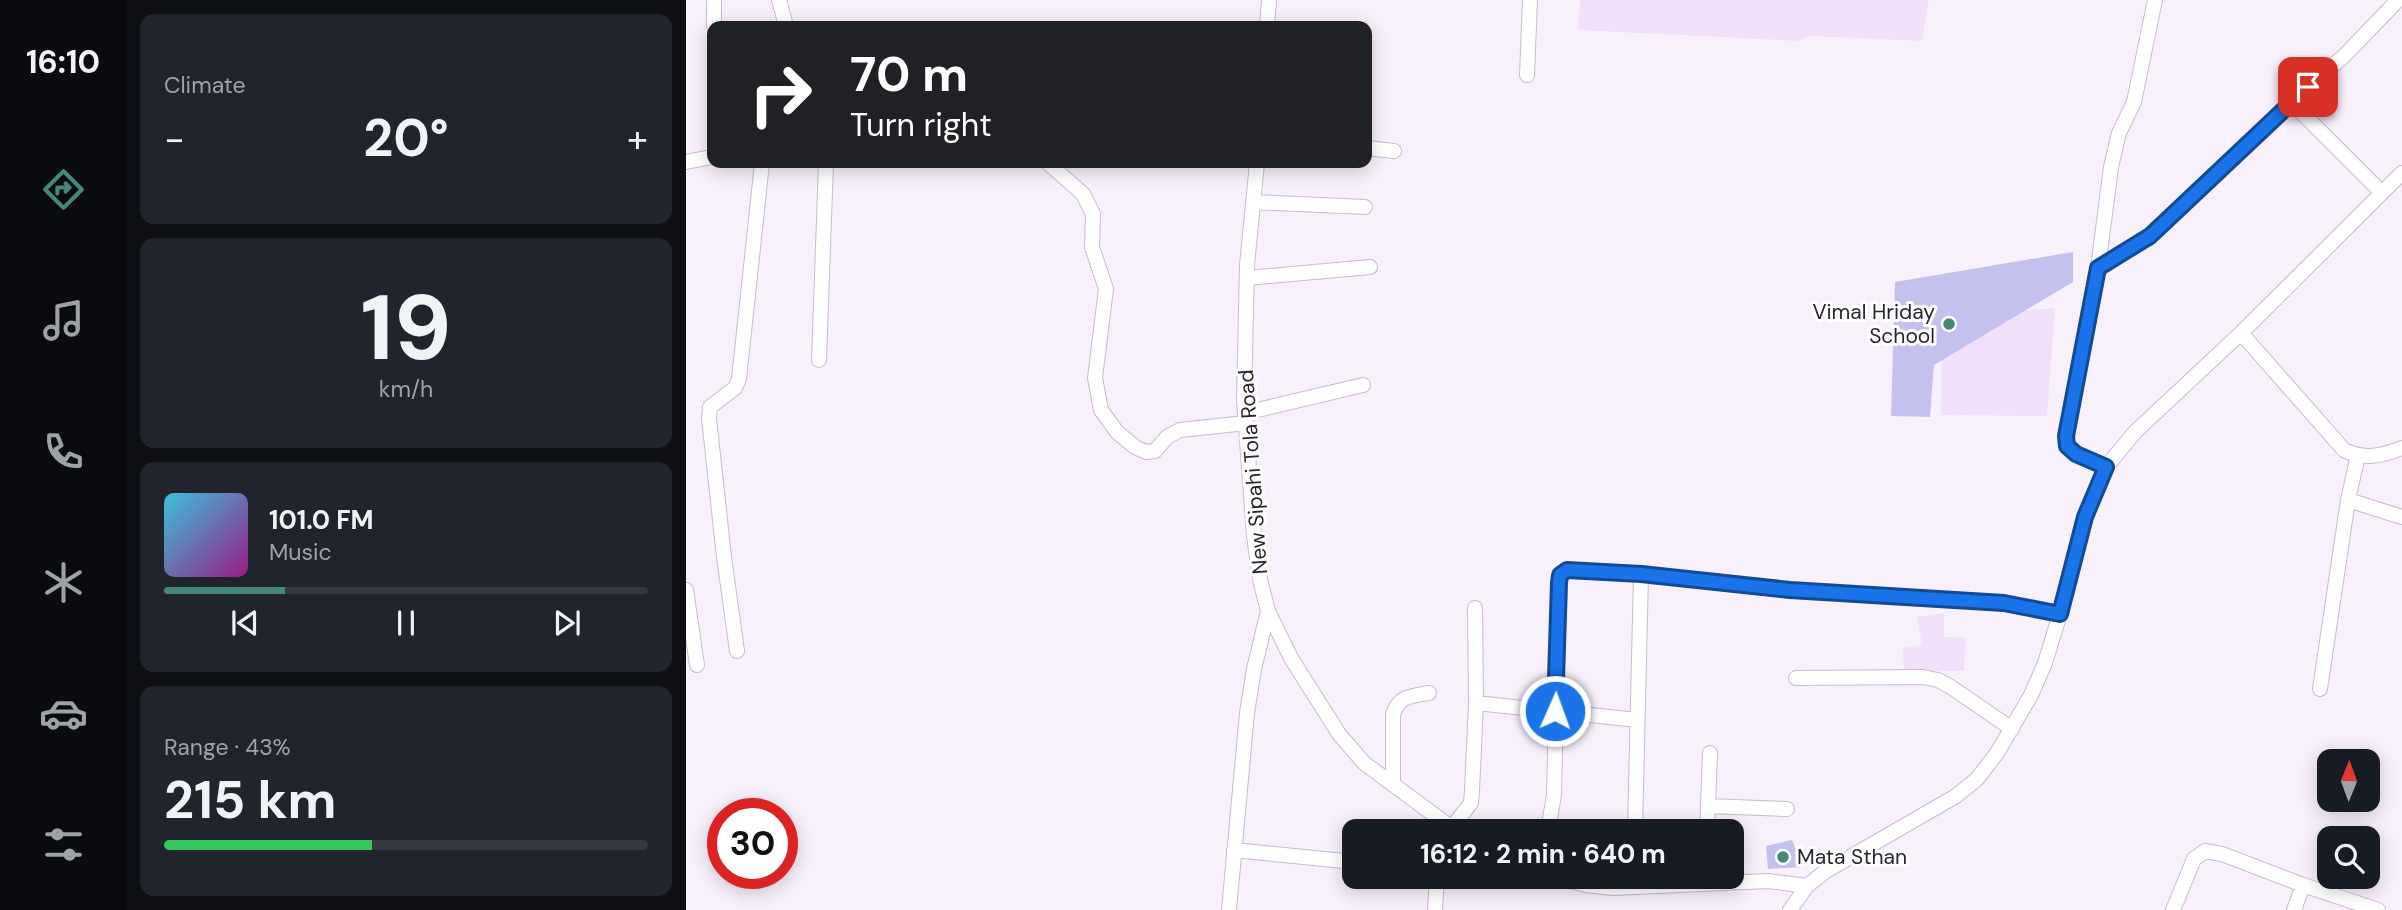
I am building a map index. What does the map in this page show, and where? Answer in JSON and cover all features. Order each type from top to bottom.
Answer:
[{"type":"street","points":[[714,0],[714,21]]},
{"type":"street","points":[[779,0],[785,21]]},
{"type":"street","points":[[1267,21],[1269,0]]},
{"type":"street","points":[[1527,75],[1530,0]]},
{"type":"street","points":[[2106,467],[2076,454],[2067,446],[2066,436],[2098,268],[2111,167],[2119,133],[2134,102],[2155,0]]},
{"type":"street","points":[[2098,268],[2150,236],[2291,102],[2344,56],[2398,0]]},
{"type":"street","points":[[2291,102],[2381,192]]},
{"type":"street","points":[[1372,149],[1394,151]]},
{"type":"street","points":[[686,162],[707,158]]},
{"type":"street","points":[[737,651],[709,418],[710,407],[735,388],[739,379],[761,168]]},
{"type":"street","points":[[819,360],[826,168]]},
{"type":"street","points":[[1054,168],[1083,194],[1093,214],[1091,247],[1106,289],[1096,378],[1101,410],[1135,447],[1146,452],[1155,451],[1167,438],[1180,430],[1246,418],[1363,385]]},
{"type":"street","name":"New Sipahi Tola Road","points":[[1256,168],[1247,278],[1246,418],[1254,536],[1260,580],[1268,611],[1291,658],[1339,734],[1364,763],[1438,819]]},
{"type":"street","points":[[1790,910],[1807,886],[1826,871],[1956,796],[1977,779],[2012,729],[2045,663],[2085,517],[2106,467],[2135,432],[2241,333],[2402,173]]},
{"type":"street","points":[[1253,202],[1365,207]]},
{"type":"street","points":[[1247,278],[1370,267]]},
{"type":"street","points":[[2241,333],[2344,450],[2357,456],[2387,454],[2402,448]]},
{"type":"street","points":[[2319,689],[2357,456]]},
{"type":"street","points":[[2348,500],[2402,517]]},
{"type":"street","points":[[1550,819],[1554,795],[1560,575],[1567,570],[1641,574],[1790,590],[2004,603],[2060,614]]},
{"type":"street","points":[[1635,819],[1641,574]]},
{"type":"street","points":[[686,590],[697,665]]},
{"type":"street","points":[[1460,819],[1471,803],[1476,704],[1475,608]]},
{"type":"street","points":[[1229,910],[1247,713],[1268,611]]},
{"type":"street","points":[[1796,678],[1923,677],[1938,680],[2012,729]]},
{"type":"street","points":[[1393,785],[1393,715],[1396,705],[1404,697],[1429,693]]},
{"type":"street","points":[[1476,704],[1637,720]]},
{"type":"street","points":[[1707,819],[1710,753]]},
{"type":"street","points":[[1708,806],[1787,809]]},
{"type":"street","points":[[1234,850],[1342,861]]},
{"type":"street","points":[[2173,910],[2194,859],[2205,850],[2378,910]]},
{"type":"street","points":[[1744,881],[1807,886]]},
{"type":"street","points":[[2294,910],[2303,885]]},
{"type":"street","points":[[1435,910],[1436,889]]},
{"type":"shaded area","points":[[1580,0],[1929,0],[1922,41],[1810,36],[1798,41],[1578,30]]},
{"type":"shaded area","points":[[2055,308],[2047,416],[1941,415],[1942,316]]},
{"type":"shaded area","points":[[1944,613],[1944,637],[1966,638],[1964,671],[1938,671],[1904,677],[1903,648],[1922,645],[1917,617]]},
{"type":"building","name":"Vimal Hriday School","points":[[2073,252],[2073,282],[1934,365],[1930,417],[1891,416],[1895,282]]},
{"type":"building","name":"Mata Sthan","points":[[1792,840],[1802,867],[1768,869],[1766,846]]},
{"type":"place","name":"Vimal Hriday School","points":[[1949,324]]},
{"type":"place","name":"Mata Sthan","points":[[1783,857]]},
{"type":"route","points":[[1555,711],[1559,583],[1560,575],[1567,570],[1641,574],[1790,590],[2004,603],[2060,614],[2085,517],[2106,467],[2076,454],[2067,446],[2066,436],[2098,268],[2150,236],[2308,87]]}]
